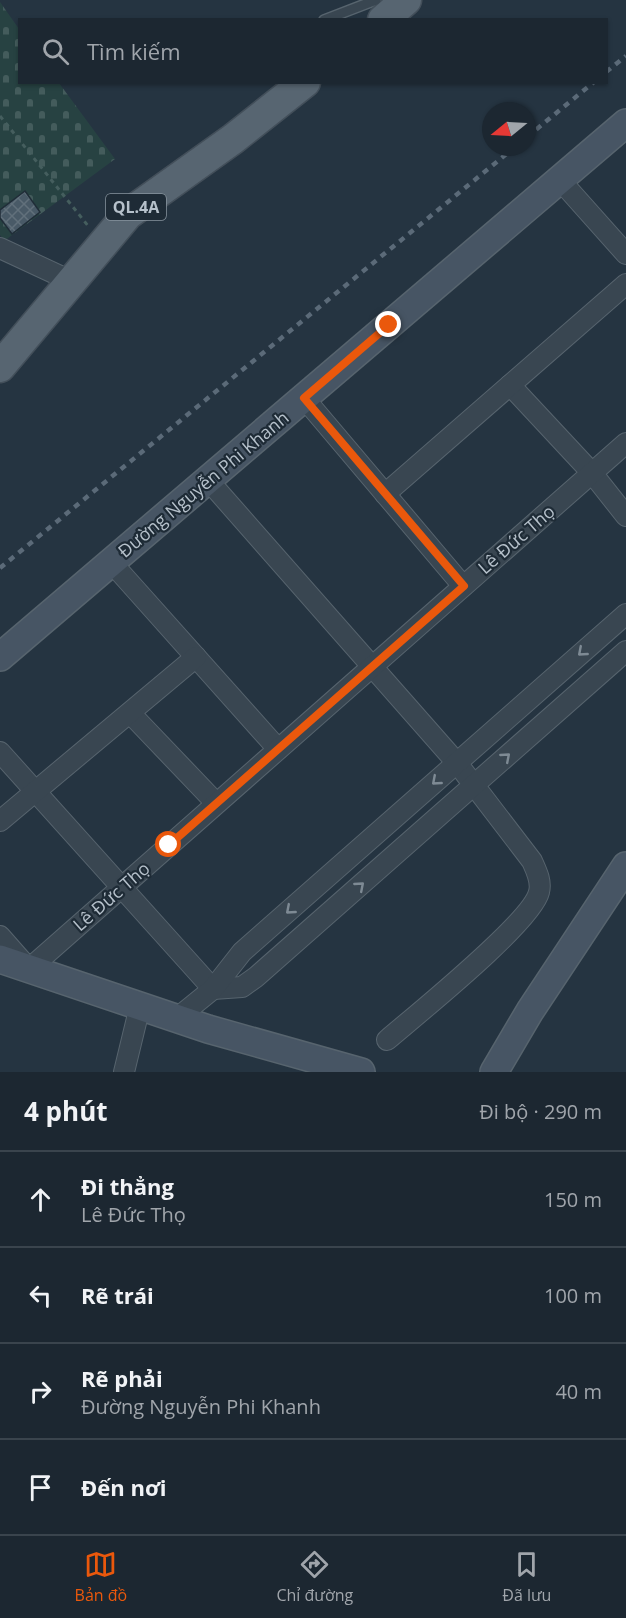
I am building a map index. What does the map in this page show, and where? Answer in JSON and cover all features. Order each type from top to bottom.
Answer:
[{"type":"main road","points":[[385,18],[406,0]]},
{"type":"main road","name":"QL.4A","points":[[0,367],[128,214],[233,139],[302,84]]},
{"type":"street","name":"Đường Nguyễn Phi Khanh","points":[[0,657],[626,123]]},
{"type":"street","points":[[560,180],[626,254]]},
{"type":"street","points":[[0,248],[73,282]]},
{"type":"street","points":[[385,494],[626,284]]},
{"type":"street","points":[[510,385],[592,473],[626,516]]},
{"type":"street","points":[[304,398],[464,586]]},
{"type":"street","name":"Lê Đức Thọ","points":[[29,969],[626,443]]},
{"type":"street","points":[[208,480],[371,668],[457,763],[532,861],[538,873],[539,892],[528,911],[483,957],[387,1040]]},
{"type":"street","points":[[111,562],[278,749]]},
{"type":"street","points":[[176,1018],[213,989],[242,952],[626,614]]},
{"type":"street","points":[[213,989],[242,987],[256,978],[626,651]]},
{"type":"street","points":[[0,821],[196,657]]},
{"type":"street","points":[[130,713],[216,803]]},
{"type":"street","points":[[0,752],[213,989]]},
{"type":"street","points":[[494,1072],[530,1011],[626,866]]},
{"type":"street","points":[[0,936],[29,969]]},
{"type":"street","points":[[0,959],[176,1018],[361,1072]]},
{"type":"street","points":[[124,1072],[140,1006]]},
{"type":"lane","points":[[329,18],[376,0]]},
{"type":"path","points":[[0,116],[103,246]]},
{"type":"green space","points":[[0,2],[18,28],[18,84],[60,84],[115,159],[4,241],[0,235]]},
{"type":"building","points":[[25,191],[40,212],[12,234],[0,218],[0,210]]},
{"type":"railway","points":[[608,70],[626,56]]},
{"type":"railway","points":[[536,130],[592,84]]},
{"type":"railway","points":[[0,568],[504,156]]},
{"type":"route","points":[[169,845],[464,586],[304,398],[389,325]]}]
